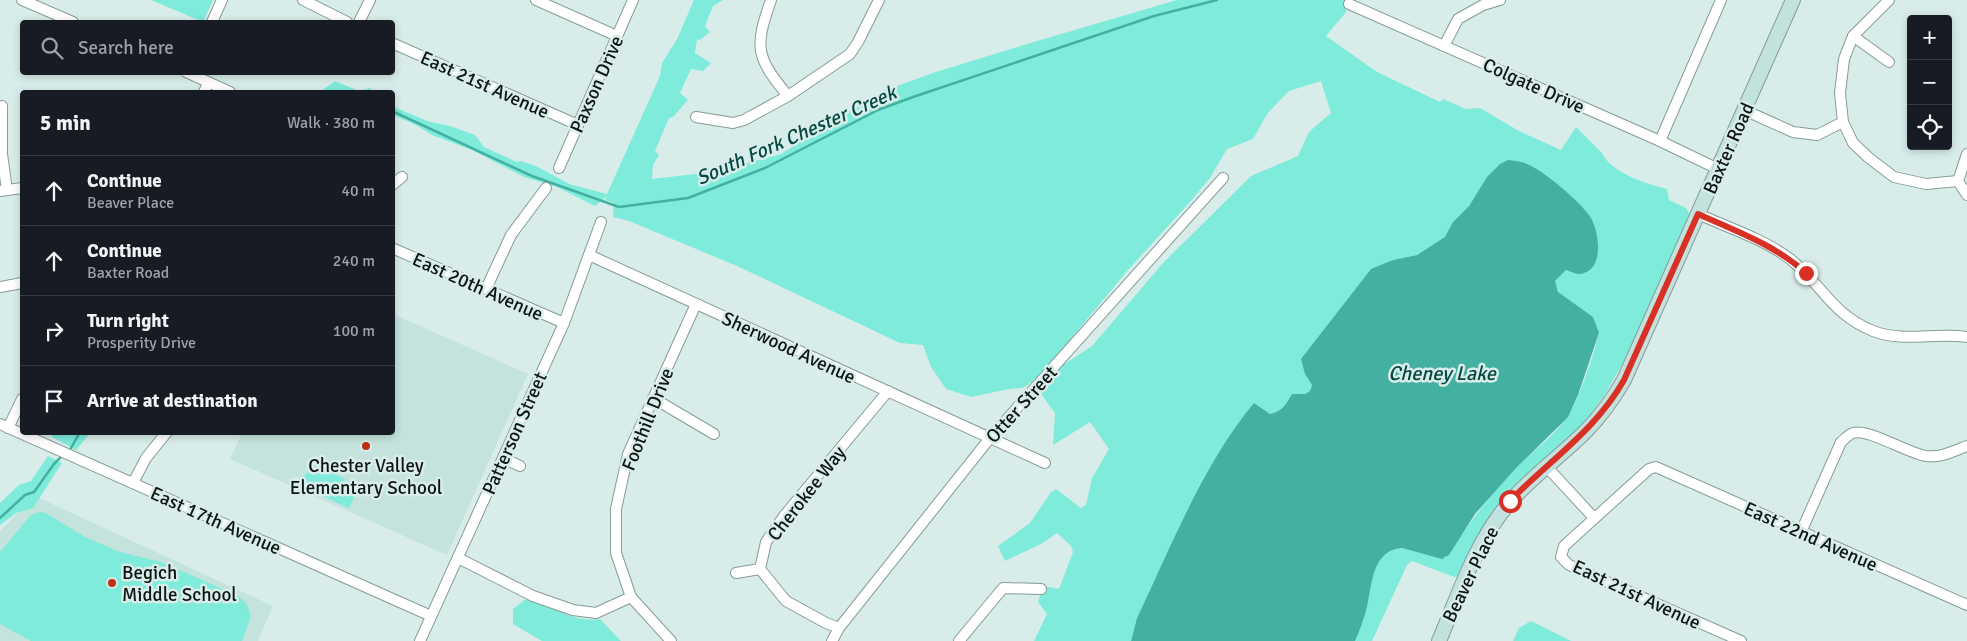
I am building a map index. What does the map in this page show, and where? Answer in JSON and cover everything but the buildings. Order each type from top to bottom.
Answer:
[{"type":"street","points":[[22,0],[67,20]]},
{"type":"street","points":[[213,20],[222,0]]},
{"type":"street","points":[[302,0],[343,20]]},
{"type":"street","points":[[360,20],[370,0]]},
{"type":"street","points":[[536,0],[617,36]]},
{"type":"street","name":"Paxson Drive","points":[[559,168],[632,0]]},
{"type":"street","points":[[771,0],[763,23],[759,44],[767,70],[788,96]]},
{"type":"street","points":[[696,117],[733,123],[744,120],[788,96],[850,54],[879,0]]},
{"type":"street","points":[[1444,46],[1458,19],[1483,5],[1500,0]]},
{"type":"street","points":[[1660,141],[1721,0]]},
{"type":"street","name":"Baxter Road","points":[[1547,467],[1592,424],[1615,396],[1624,380],[1793,0]]},
{"type":"street","points":[[1890,0],[1852,36],[1844,59],[1840,93],[1843,122],[1854,143],[1869,158],[1894,176],[1926,184],[1958,181]]},
{"type":"street","name":"Colgate Drive","points":[[1349,4],[1660,141],[1718,169]]},
{"type":"street","points":[[1852,36],[1889,62]]},
{"type":"street","name":"East 21st Avenue","points":[[395,44],[578,125]]},
{"type":"street","points":[[190,75],[206,88]]},
{"type":"street","points":[[2,106],[4,190],[20,188]]},
{"type":"street","points":[[1744,110],[1793,132],[1817,135],[1843,122]]},
{"type":"street","points":[[1958,181],[1967,154]]},
{"type":"street","points":[[395,183],[402,177]]},
{"type":"street","name":"Otter Street","points":[[832,641],[839,628],[990,438],[1223,178]]},
{"type":"street","points":[[1958,181],[1967,195]]},
{"type":"street","points":[[486,289],[511,235],[546,188]]},
{"type":"street","points":[[1698,214],[1771,247],[1790,259],[1842,314],[1873,331],[1891,336],[1911,338],[1967,337]]},
{"type":"street","name":"Patterson Street","points":[[420,641],[564,323],[601,222]]},
{"type":"street","name":"East 20th Avenue","points":[[395,249],[564,323]]},
{"type":"street","name":"Sherwood Avenue","points":[[589,256],[1045,463]]},
{"type":"street","points":[[0,287],[20,284]]},
{"type":"street","name":"Foothill Drive","points":[[671,641],[631,597],[616,553],[616,509],[628,454],[696,304]]},
{"type":"street","name":"Cherokee Way","points":[[760,569],[766,542],[784,516],[888,392]]},
{"type":"street","points":[[653,398],[714,434]]},
{"type":"street","points":[[4,426],[20,402]]},
{"type":"street","name":"East 17th Avenue","points":[[4,426],[20,433]]},
{"type":"street","points":[[1801,532],[1841,442],[1852,433],[1862,431],[1911,453],[1927,456],[1943,455],[1967,446]]},
{"type":"street","name":"East 17th Avenue","points":[[24,435],[431,616]]},
{"type":"street","points":[[133,483],[146,458],[165,435]]},
{"type":"street","points":[[503,458],[520,466]]},
{"type":"street","points":[[1547,467],[1594,518]]},
{"type":"street","name":"Beaver Place","points":[[1438,641],[1477,554],[1493,524],[1510,501],[1547,467]]},
{"type":"street","name":"East 22nd Avenue","points":[[1594,518],[1649,470],[1656,467],[1967,604]]},
{"type":"street","name":"East 21st Avenue","points":[[1594,518],[1564,546],[1561,557],[1569,565],[1741,641]]},
{"type":"street","points":[[458,558],[533,596],[573,610],[596,613],[631,597]]},
{"type":"street","points":[[736,573],[760,569],[786,601],[839,628]]},
{"type":"street","points":[[959,641],[1003,588],[1041,589]]},
{"type":"shaded area","points":[[151,0],[213,0],[204,20],[198,20]]},
{"type":"shaded area","points":[[694,0],[723,0],[713,6],[705,26],[710,32],[700,40],[697,39],[695,53],[711,63],[703,71],[691,69],[680,93],[688,100],[673,117],[669,118],[655,151],[659,155],[653,165],[652,179],[712,172],[781,154],[842,115],[894,87],[936,72],[1177,0],[1345,0],[1346,12],[1326,36],[1377,72],[1440,102],[1443,99],[1466,109],[1480,108],[1519,131],[1561,150],[1576,127],[1621,172],[1640,181],[1667,189],[1669,200],[1686,208],[1689,213],[1688,219],[1672,261],[1625,359],[1605,394],[1584,424],[1505,496],[1484,528],[1461,576],[1454,577],[1412,561],[1407,565],[1372,641],[1355,641],[1365,616],[1372,579],[1379,562],[1392,550],[1402,548],[1438,558],[1446,558],[1470,523],[1504,480],[1556,430],[1568,415],[1582,387],[1599,333],[1558,292],[1555,281],[1566,270],[1578,274],[1590,270],[1487,177],[1469,206],[1453,222],[1446,237],[1417,255],[1393,260],[1305,374],[1312,385],[1310,391],[1305,394],[1292,394],[1281,409],[1270,414],[1254,403],[1206,474],[1137,618],[1131,641],[1034,641],[1047,614],[1038,602],[1043,586],[1059,589],[1073,552],[1071,546],[1057,533],[1041,544],[1005,561],[998,546],[1030,523],[1051,492],[1056,489],[1081,508],[1086,505],[1092,478],[1109,449],[1090,422],[1053,445],[1055,413],[1039,391],[1063,365],[1092,346],[1163,263],[1251,176],[1298,156],[1309,132],[1331,113],[1321,81],[1289,91],[1267,114],[1253,139],[1227,149],[1210,178],[1128,270],[1040,376],[1023,388],[971,397],[946,389],[931,367],[923,345],[900,343],[737,266],[629,221],[613,217],[614,203],[605,200],[607,196],[595,206],[557,187],[524,177],[472,150],[432,135],[416,125],[395,116],[395,107],[427,121],[450,126],[475,135],[484,147],[517,162],[521,161],[538,167],[569,184],[607,194],[660,76],[662,63],[677,39]]},
{"type":"shaded area","points":[[335,81],[357,90],[323,90]]},
{"type":"shaded area","name":"Chester Valley Elementary School","points":[[395,315],[528,374],[447,555],[230,459],[241,435],[395,435]]},
{"type":"shaded area","points":[[51,435],[88,435],[76,450]]},
{"type":"shaded area","points":[[48,456],[62,463],[33,508],[16,513],[0,525],[0,503],[19,485],[31,481]]},
{"type":"shaded area","points":[[316,466],[345,479],[343,483],[358,489],[349,508],[300,486],[305,475]]},
{"type":"shaded area","name":"Begich Middle School","points":[[35,496],[273,606],[258,641],[0,641],[0,531]]},
{"type":"shaded area","name":"Begich Middle School","points":[[39,512],[46,513],[85,537],[120,552],[161,562],[238,596],[246,603],[251,616],[242,641],[31,641],[0,624],[0,552],[30,516]]},
{"type":"shaded area","points":[[526,599],[571,616],[590,620],[600,619],[621,641],[542,641],[513,624],[513,609]]},
{"type":"shaded area","points":[[1531,621],[1571,641],[1513,641],[1519,628]]},
{"type":"water","name":"Cheney Lake","points":[[1508,160],[1522,162],[1534,167],[1562,188],[1591,218],[1598,240],[1597,257],[1595,264],[1590,269],[1580,274],[1566,270],[1555,281],[1558,292],[1593,317],[1599,333],[1578,395],[1568,417],[1516,468],[1475,514],[1449,555],[1442,559],[1402,548],[1392,550],[1385,555],[1375,570],[1366,611],[1355,641],[1131,641],[1137,618],[1189,507],[1203,479],[1235,427],[1254,403],[1270,414],[1281,409],[1292,394],[1305,394],[1310,391],[1312,385],[1305,374],[1301,359],[1371,269],[1393,260],[1417,255],[1445,237],[1453,222],[1469,206],[1487,177],[1500,164]]},
{"type":"waterway","name":"South Fork Chester Creek","points":[[395,112],[532,176],[619,207],[688,198],[765,168],[878,110],[1154,16],[1217,0]]},
{"type":"waterway","name":"South Fork Chester Creek","points":[[71,448],[78,435]]},
{"type":"waterway","name":"South Fork Chester Creek","points":[[0,518],[25,495],[34,492],[60,458]]},
{"type":"place","name":"Chester Valley Elementary School","points":[[366,446]]},
{"type":"place","name":"Begich Middle School","points":[[112,583]]},
{"type":"route","points":[[1510,501],[1584,433],[1615,396],[1624,380],[1698,214],[1771,247],[1790,259],[1806,273]]}]
